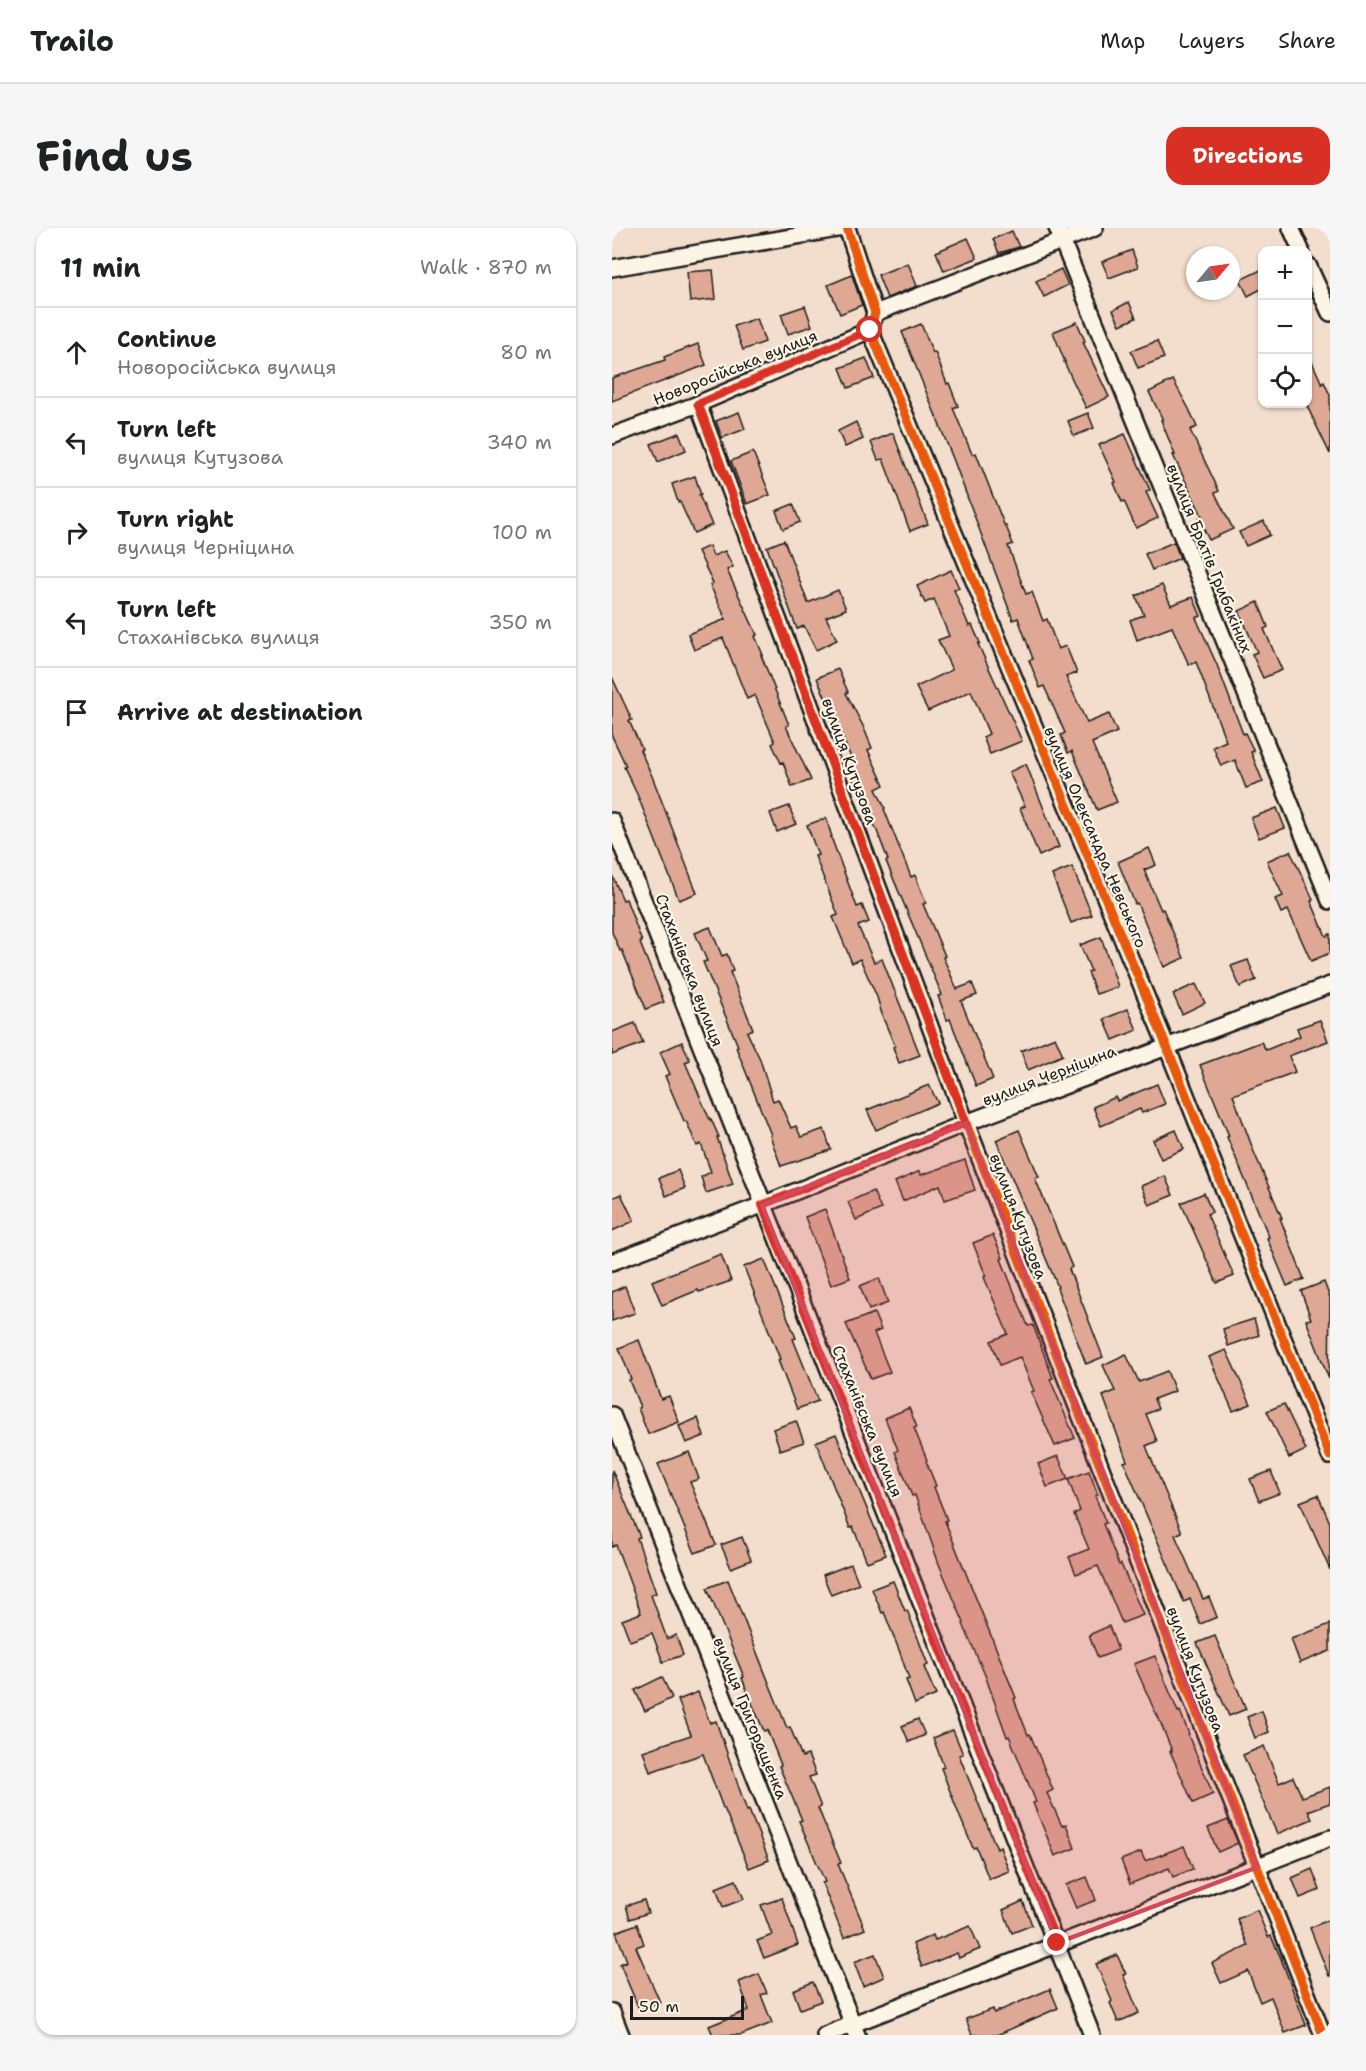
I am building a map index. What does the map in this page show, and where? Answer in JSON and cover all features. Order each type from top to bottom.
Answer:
[{"type":"street","points":[[612,268],[845,228],[875,313],[870,330]]},
{"type":"street","points":[[875,313],[1059,235],[1095,228]]},
{"type":"street","points":[[1291,228],[1299,246]]},
{"type":"street","name":"вулиця Братів Грибакіних","points":[[1059,235],[1330,901]]},
{"type":"street","points":[[1312,274],[1330,313]]},
{"type":"street","name":"Новоросійська вулиця","points":[[612,436],[698,404],[870,330]]},
{"type":"street","name":"вулиця Олександра Невського","points":[[870,330],[1167,1047],[1330,1456]]},
{"type":"street","name":"вулиця Кутузова","points":[[698,404],[966,1123],[1323,2035]]},
{"type":"street","name":"Стаханівська вулиця","points":[[612,821],[1092,2035]]},
{"type":"street","name":"вулиця Черніцина","points":[[612,1262],[966,1123],[1330,985]]},
{"type":"street","name":"вулиця Григоращенка","points":[[612,1415],[855,2030]]},
{"type":"street","points":[[825,2035],[855,2030],[1057,1943],[1258,1868],[1330,1838]]},
{"type":"street","points":[[612,2012],[621,2035]]},
{"type":"highlighted area","points":[[966,1123],[1258,1867],[1057,1943],[762,1205]]},
{"type":"building","points":[[1012,231],[1019,247],[999,253],[993,239]]},
{"type":"building","points":[[968,238],[977,258],[944,271],[936,252]]},
{"type":"building","points":[[1132,250],[1138,267],[1109,278],[1102,262]]},
{"type":"building","points":[[908,263],[917,286],[887,298],[878,275]]},
{"type":"building","points":[[1061,269],[1068,285],[1044,297],[1036,281]]},
{"type":"building","points":[[713,270],[716,299],[690,302],[687,272]]},
{"type":"building","points":[[1258,271],[1258,291],[1248,296],[1240,280]]},
{"type":"building","points":[[852,275],[862,305],[840,314],[828,285]]},
{"type":"building","points":[[1129,302],[1136,318],[1120,325],[1113,310]]},
{"type":"building","points":[[805,306],[812,326],[788,334],[781,314]]},
{"type":"building","points":[[757,318],[765,342],[743,350],[734,326]]},
{"type":"building","points":[[1077,322],[1085,341],[1083,342],[1109,397],[1086,408],[1064,362],[1053,332]]},
{"type":"building","points":[[921,324],[947,384],[949,383],[958,406],[953,408],[972,454],[976,453],[1013,544],[1008,546],[1026,594],[1032,592],[1043,621],[1047,619],[1058,649],[1066,646],[1077,673],[1066,677],[1087,723],[1109,714],[1117,732],[1092,743],[1117,802],[1097,810],[1072,751],[1068,753],[1061,735],[1065,733],[1044,686],[1040,688],[1029,660],[1033,659],[1018,618],[1013,620],[954,461],[902,332]]},
{"type":"building","points":[[1157,341],[1164,358],[1138,368],[1131,351]]},
{"type":"building","points":[[698,344],[706,365],[612,401],[612,378],[665,360],[664,357]]},
{"type":"building","points":[[866,358],[874,378],[848,388],[840,368]]},
{"type":"building","points":[[1312,362],[1330,395],[1330,454],[1308,408],[1312,408]]},
{"type":"building","points":[[1173,380],[1197,427],[1190,430],[1219,491],[1215,493],[1233,529],[1209,540],[1199,519],[1203,518],[1173,455],[1175,455],[1161,420],[1163,420],[1149,392]]},
{"type":"building","points":[[739,412],[745,429],[722,438],[716,421]]},
{"type":"building","points":[[1088,413],[1094,428],[1074,436],[1068,421]]},
{"type":"building","points":[[856,422],[863,439],[845,447],[838,431]]},
{"type":"building","points":[[679,433],[686,450],[658,462],[651,444]]},
{"type":"building","points":[[893,433],[928,524],[910,531],[883,459],[878,460],[871,442]]},
{"type":"building","points":[[1125,434],[1150,490],[1146,492],[1158,518],[1136,528],[1124,501],[1122,502],[1114,483],[1116,482],[1099,445]]},
{"type":"building","points":[[753,452],[770,495],[747,504],[731,461]]},
{"type":"building","points":[[695,476],[701,495],[699,495],[712,525],[694,533],[678,502],[672,484]]},
{"type":"building","points":[[793,504],[800,522],[783,529],[776,511]]},
{"type":"building","points":[[1264,521],[1270,535],[1246,546],[1239,532]]},
{"type":"building","points":[[784,540],[808,603],[838,590],[846,609],[826,617],[837,640],[816,650],[804,626],[797,629],[767,547]]},
{"type":"building","points":[[1174,542],[1180,558],[1152,570],[1145,554]]},
{"type":"building","points":[[709,546],[713,556],[725,551],[733,567],[727,570],[757,635],[755,636],[763,655],[761,655],[789,725],[786,726],[811,780],[792,787],[783,762],[781,763],[772,744],[775,742],[755,695],[747,699],[723,638],[694,650],[688,634],[726,619],[710,585],[713,583],[698,551]]},
{"type":"building","points":[[951,570],[959,588],[954,590],[969,626],[972,625],[980,643],[978,644],[1022,741],[990,754],[983,737],[989,734],[971,691],[928,711],[916,687],[952,670],[938,640],[949,636],[934,599],[925,603],[917,586]]},
{"type":"building","points":[[1162,585],[1171,605],[1193,597],[1201,616],[1196,618],[1217,665],[1243,734],[1245,733],[1254,751],[1251,752],[1263,782],[1246,788],[1235,760],[1221,766],[1213,747],[1226,741],[1196,662],[1189,665],[1172,627],[1137,640],[1130,620],[1144,615],[1136,596]]},
{"type":"building","points":[[1258,602],[1268,627],[1264,629],[1282,670],[1263,678],[1252,654],[1257,652],[1239,611]]},
{"type":"building","points":[[838,669],[848,692],[846,693],[872,748],[868,750],[884,785],[876,789],[911,877],[915,875],[926,903],[923,904],[945,956],[943,957],[957,989],[972,983],[977,995],[961,1001],[993,1079],[976,1086],[950,1019],[947,1020],[938,996],[942,995],[886,861],[888,860],[877,831],[852,777],[858,774],[817,678]]},
{"type":"building","points":[[612,677],[632,720],[629,721],[697,893],[679,900],[612,736]]},
{"type":"building","points":[[1026,764],[1059,847],[1039,856],[1020,808],[1025,806],[1009,772]]},
{"type":"building","points":[[789,806],[796,824],[777,832],[770,813]]},
{"type":"building","points":[[1277,808],[1285,828],[1259,838],[1251,818]]},
{"type":"building","points":[[826,818],[857,907],[862,905],[869,922],[858,926],[874,962],[882,959],[920,1055],[899,1063],[877,997],[860,959],[852,963],[833,917],[838,915],[815,856],[818,855],[807,825]]},
{"type":"building","points":[[1149,848],[1156,865],[1144,870],[1184,958],[1164,967],[1118,862]]},
{"type":"building","points":[[1290,851],[1313,900],[1311,901],[1326,936],[1330,934],[1330,953],[1311,961],[1288,910],[1281,913],[1275,899],[1283,896],[1267,861]]},
{"type":"building","points":[[1072,867],[1092,915],[1071,923],[1052,875]]},
{"type":"building","points":[[612,875],[623,900],[626,899],[642,942],[640,943],[664,1002],[646,1009],[622,950],[620,951],[612,932]]},
{"type":"building","points":[[710,927],[722,956],[727,954],[733,971],[730,972],[753,1029],[747,1032],[760,1059],[773,1101],[778,1099],[791,1128],[796,1126],[801,1137],[824,1129],[831,1150],[781,1166],[736,1047],[738,1046],[703,962],[707,961],[695,933]]},
{"type":"building","points":[[1101,937],[1118,987],[1096,994],[1088,972],[1091,971],[1080,945]]},
{"type":"building","points":[[1248,960],[1256,980],[1240,987],[1231,966]]},
{"type":"building","points":[[1196,984],[1205,1003],[1182,1014],[1173,994]]},
{"type":"building","points":[[1128,1009],[1137,1030],[1113,1040],[1104,1019]]},
{"type":"building","points":[[1320,1020],[1328,1041],[1289,1056],[1295,1072],[1233,1095],[1304,1279],[1287,1286],[1200,1065],[1261,1042],[1266,1050],[1300,1036],[1297,1028]]},
{"type":"building","points":[[635,1023],[643,1043],[612,1055],[612,1032]]},
{"type":"building","points":[[1055,1037],[1063,1055],[1028,1070],[1021,1051]]},
{"type":"building","points":[[682,1042],[690,1060],[685,1062],[719,1137],[717,1137],[733,1184],[706,1193],[701,1177],[711,1172],[701,1144],[697,1146],[684,1121],[665,1076],[670,1074],[660,1052]]},
{"type":"building","points":[[1157,1084],[1165,1104],[1142,1113],[1140,1109],[1101,1126],[1093,1107],[1116,1097],[1117,1101]]},
{"type":"building","points":[[929,1085],[938,1103],[876,1130],[867,1110]]},
{"type":"building","points":[[1019,1130],[1039,1177],[1035,1178],[1072,1267],[1069,1269],[1103,1357],[1086,1364],[1058,1287],[996,1140]]},
{"type":"building","points":[[1176,1130],[1184,1149],[1161,1159],[1153,1140]]},
{"type":"building","points":[[965,1160],[975,1190],[945,1200],[940,1185],[903,1201],[895,1182],[920,1171],[921,1175]]},
{"type":"building","points":[[678,1170],[685,1188],[666,1196],[659,1178]]},
{"type":"building","points":[[1165,1176],[1173,1195],[1149,1205],[1141,1186]]},
{"type":"building","points":[[873,1191],[881,1209],[856,1220],[848,1202]]},
{"type":"building","points":[[1204,1193],[1212,1212],[1207,1214],[1234,1276],[1217,1283],[1181,1203]]},
{"type":"building","points":[[621,1194],[634,1221],[612,1231],[612,1198]]},
{"type":"building","points":[[825,1209],[850,1278],[831,1285],[805,1217]]},
{"type":"building","points":[[993,1235],[1028,1326],[1033,1325],[1053,1378],[1050,1379],[1075,1438],[1055,1446],[1031,1392],[1034,1391],[1020,1357],[1000,1365],[991,1341],[1008,1334],[984,1277],[986,1276],[973,1243]]},
{"type":"building","points":[[721,1254],[731,1281],[699,1292],[698,1290],[662,1305],[652,1281]]},
{"type":"building","points":[[764,1259],[796,1338],[793,1339],[818,1401],[797,1409],[744,1267]]},
{"type":"building","points":[[879,1278],[888,1303],[869,1310],[860,1286]]},
{"type":"building","points":[[1324,1282],[1330,1298],[1329,1379],[1306,1320],[1311,1319],[1301,1291]]},
{"type":"building","points":[[625,1286],[635,1313],[612,1321],[612,1292]]},
{"type":"building","points":[[874,1313],[881,1330],[874,1333],[890,1372],[871,1379],[846,1324]]},
{"type":"building","points":[[1254,1319],[1259,1335],[1228,1346],[1223,1329]]},
{"type":"building","points":[[639,1340],[661,1399],[669,1396],[679,1422],[648,1434],[619,1348]]},
{"type":"building","points":[[1226,1350],[1251,1404],[1233,1411],[1209,1357]]},
{"type":"building","points":[[1126,1354],[1139,1382],[1167,1371],[1175,1391],[1154,1399],[1158,1409],[1146,1414],[1157,1441],[1146,1446],[1182,1532],[1175,1535],[1203,1599],[1209,1597],[1217,1617],[1200,1624],[1190,1599],[1184,1602],[1158,1542],[1124,1462],[1127,1461],[1103,1396],[1115,1391],[1103,1365]]},
{"type":"building","points":[[1284,1404],[1306,1450],[1289,1458],[1267,1411]]},
{"type":"building","points":[[909,1408],[947,1520],[945,1521],[1016,1698],[1014,1699],[1028,1735],[1030,1734],[1053,1790],[1047,1793],[1062,1826],[1066,1824],[1075,1848],[1055,1856],[1033,1803],[1036,1802],[1009,1736],[1007,1737],[985,1675],[939,1564],[915,1495],[912,1496],[895,1452],[898,1450],[885,1418]]},
{"type":"building","points":[[698,1418],[704,1436],[686,1443],[679,1426]]},
{"type":"building","points":[[796,1421],[804,1442],[780,1450],[773,1429]]},
{"type":"building","points":[[836,1434],[886,1555],[867,1562],[853,1527],[850,1528],[816,1442]]},
{"type":"building","points":[[689,1452],[699,1479],[690,1482],[716,1545],[695,1553],[658,1464]]},
{"type":"building","points":[[1058,1456],[1068,1479],[1047,1487],[1038,1464]]},
{"type":"building","points":[[612,1470],[640,1537],[637,1538],[656,1593],[651,1595],[667,1639],[676,1635],[683,1655],[663,1662],[652,1633],[630,1641],[622,1620],[641,1613],[616,1545],[612,1547]]},
{"type":"building","points":[[1089,1471],[1098,1495],[1095,1496],[1106,1523],[1103,1524],[1119,1565],[1121,1564],[1143,1615],[1122,1623],[1098,1566],[1076,1574],[1069,1557],[1089,1549],[1074,1514],[1080,1511],[1068,1479]]},
{"type":"building","points":[[1271,1471],[1280,1493],[1259,1501],[1250,1479]]},
{"type":"building","points":[[1318,1495],[1330,1523],[1330,1570],[1300,1502]]},
{"type":"building","points":[[742,1537],[751,1560],[731,1568],[721,1545]]},
{"type":"building","points":[[851,1564],[859,1584],[831,1595],[823,1575]]},
{"type":"building","points":[[728,1580],[787,1728],[790,1727],[802,1757],[808,1755],[816,1775],[809,1777],[821,1807],[818,1808],[865,1929],[844,1938],[822,1883],[825,1882],[799,1821],[802,1820],[779,1766],[781,1765],[767,1730],[764,1731],[751,1701],[742,1678],[744,1677],[707,1588]]},
{"type":"building","points":[[893,1581],[916,1633],[928,1665],[924,1667],[936,1695],[915,1704],[906,1680],[909,1679],[899,1650],[872,1589]]},
{"type":"building","points":[[1330,1624],[1330,1651],[1300,1663],[1291,1639]]},
{"type":"building","points":[[1109,1626],[1118,1650],[1098,1658],[1089,1635]]},
{"type":"building","points":[[1215,1636],[1246,1709],[1229,1716],[1197,1643]]},
{"type":"building","points":[[1155,1656],[1213,1794],[1193,1803],[1134,1664]]},
{"type":"building","points":[[662,1677],[672,1698],[645,1711],[635,1690]]},
{"type":"building","points":[[698,1692],[710,1723],[716,1721],[747,1811],[749,1810],[769,1860],[749,1868],[703,1754],[650,1772],[643,1751],[691,1735],[678,1700]]},
{"type":"building","points":[[1262,1711],[1269,1732],[1255,1738],[1247,1717]]},
{"type":"building","points":[[918,1719],[925,1735],[909,1742],[902,1726]]},
{"type":"building","points":[[953,1730],[963,1754],[959,1755],[997,1849],[1000,1847],[1009,1871],[989,1879],[960,1817],[941,1768],[944,1767],[933,1738]]},
{"type":"building","points":[[1264,1746],[1279,1783],[1293,1777],[1302,1797],[1330,1787],[1330,1803],[1308,1811],[1312,1819],[1277,1834],[1243,1755]]},
{"type":"building","points":[[1228,1820],[1238,1843],[1218,1852],[1208,1828]]},
{"type":"building","points":[[1184,1846],[1193,1869],[1173,1877],[1169,1868],[1130,1884],[1121,1860],[1141,1852],[1145,1861]]},
{"type":"building","points":[[1312,1869],[1320,1890],[1300,1898],[1292,1878]]},
{"type":"building","points":[[1087,1877],[1096,1900],[1076,1908],[1066,1885]]},
{"type":"building","points":[[736,1880],[744,1899],[723,1907],[716,1888]]},
{"type":"building","points":[[782,1898],[798,1945],[764,1958],[757,1941],[772,1935],[761,1905]]},
{"type":"building","points":[[644,1900],[648,1913],[630,1919],[626,1906]]},
{"type":"building","points":[[1023,1901],[1032,1925],[1012,1933],[1003,1910]]},
{"type":"building","points":[[1257,1910],[1268,1937],[1271,1936],[1280,1956],[1306,2025],[1285,2033],[1271,1997],[1260,2002],[1248,1971],[1221,1983],[1212,1963],[1248,1946],[1237,1919]]},
{"type":"building","points":[[1330,1919],[1330,1976],[1329,1976],[1310,1928]]},
{"type":"building","points":[[637,1924],[644,1944],[636,1947],[660,2002],[639,2009],[620,1964],[627,1961],[616,1932]]},
{"type":"building","points":[[970,1926],[980,1949],[959,1958],[957,1953],[922,1967],[913,1944],[933,1935],[935,1940]]},
{"type":"building","points":[[875,1954],[884,1977],[863,1986],[854,1962]]},
{"type":"building","points":[[1117,1955],[1139,2013],[1118,2022],[1110,2003],[1112,2001],[1096,1964]]},
{"type":"building","points":[[759,1974],[767,1993],[761,1995],[772,2023],[741,2035],[713,2035],[709,2026],[749,2010],[739,1982]]},
{"type":"building","points":[[813,1982],[821,2001],[800,2009],[793,1990]]},
{"type":"building","points":[[1050,1989],[1058,2008],[997,2035],[972,2035],[966,2019],[993,2009],[994,2013]]},
{"type":"cycle path","points":[[847,228],[875,313],[870,330],[1167,1047],[1330,1456]]},
{"type":"cycle path","points":[[698,404],[966,1123],[1323,2035]]},
{"type":"route","points":[[870,330],[698,404],[966,1123],[762,1205],[1057,1943]]}]
